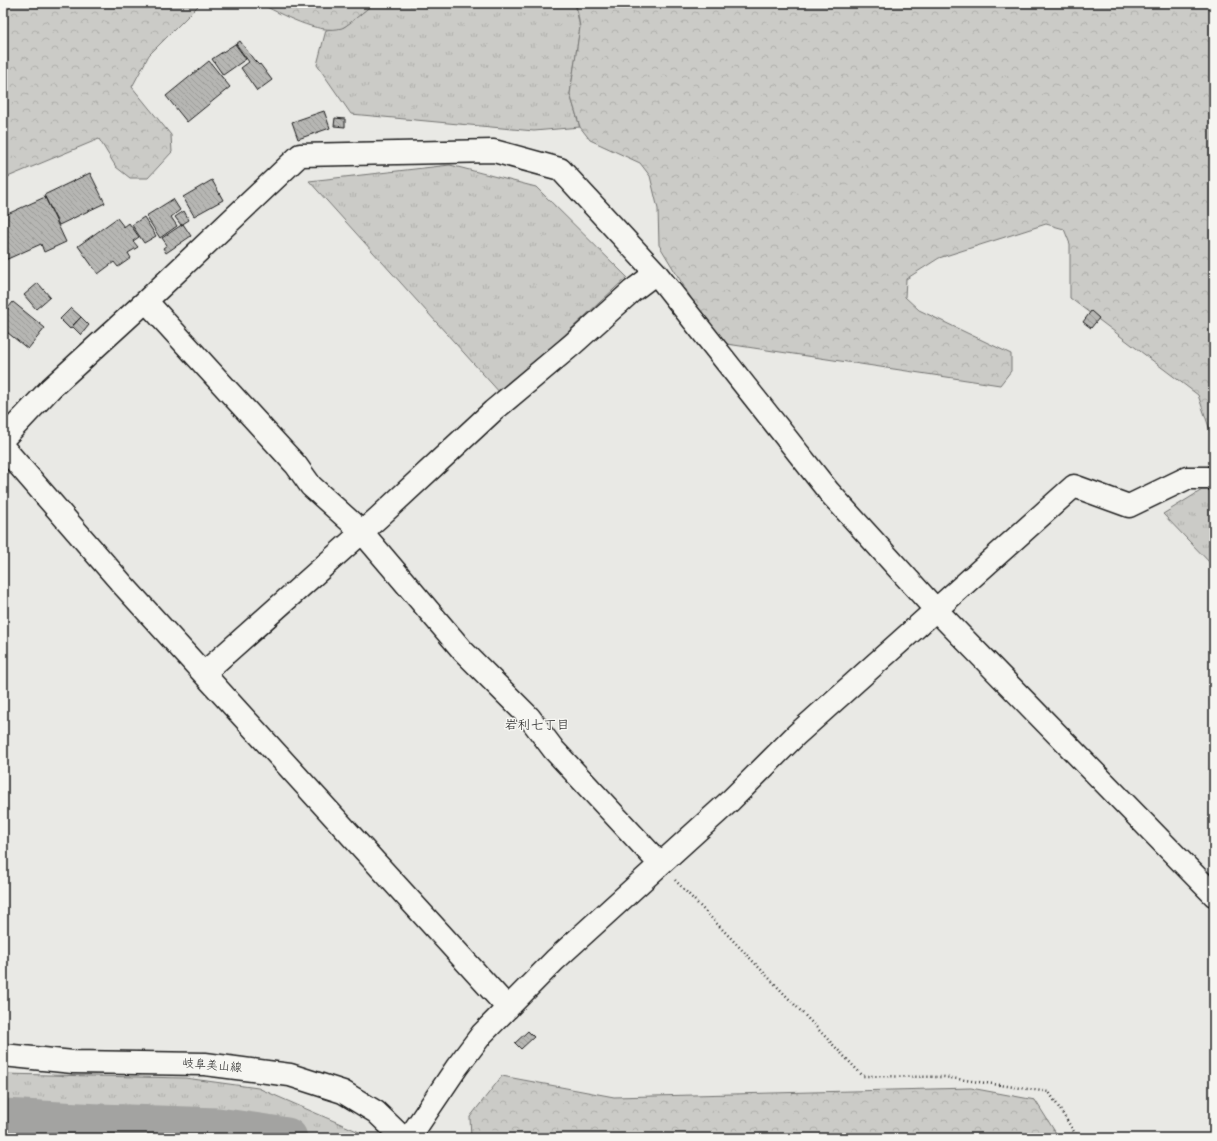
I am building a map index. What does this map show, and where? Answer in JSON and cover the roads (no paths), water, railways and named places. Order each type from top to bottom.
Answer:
[{"type":"street","points":[[3,439],[51,388],[146,301],[300,155],[494,151],[560,169],[656,273],[829,492],[936,610],[1214,895]]},
{"type":"street","points":[[204,672],[362,532],[493,411],[573,344],[632,291],[656,273]]},
{"type":"street","points":[[146,301],[296,465],[311,486],[362,532],[463,650],[529,717],[554,750],[660,864]]},
{"type":"street","points":[[3,447],[124,586],[204,672],[508,1008]]},
{"type":"street","points":[[409,1138],[457,1067],[478,1040],[555,960],[731,800],[796,735],[1074,486],[1129,506],[1186,478],[1214,478]]},
{"type":"street","name":"岐阜美山線","points":[[3,1055],[73,1062],[205,1064],[290,1076],[343,1092],[376,1112],[403,1138]]},
{"type":"waterway","points":[[3,1119],[218,1128],[287,1138]]},
{"type":"district","name":"岩利七丁目","points":[[537,726]]}]
